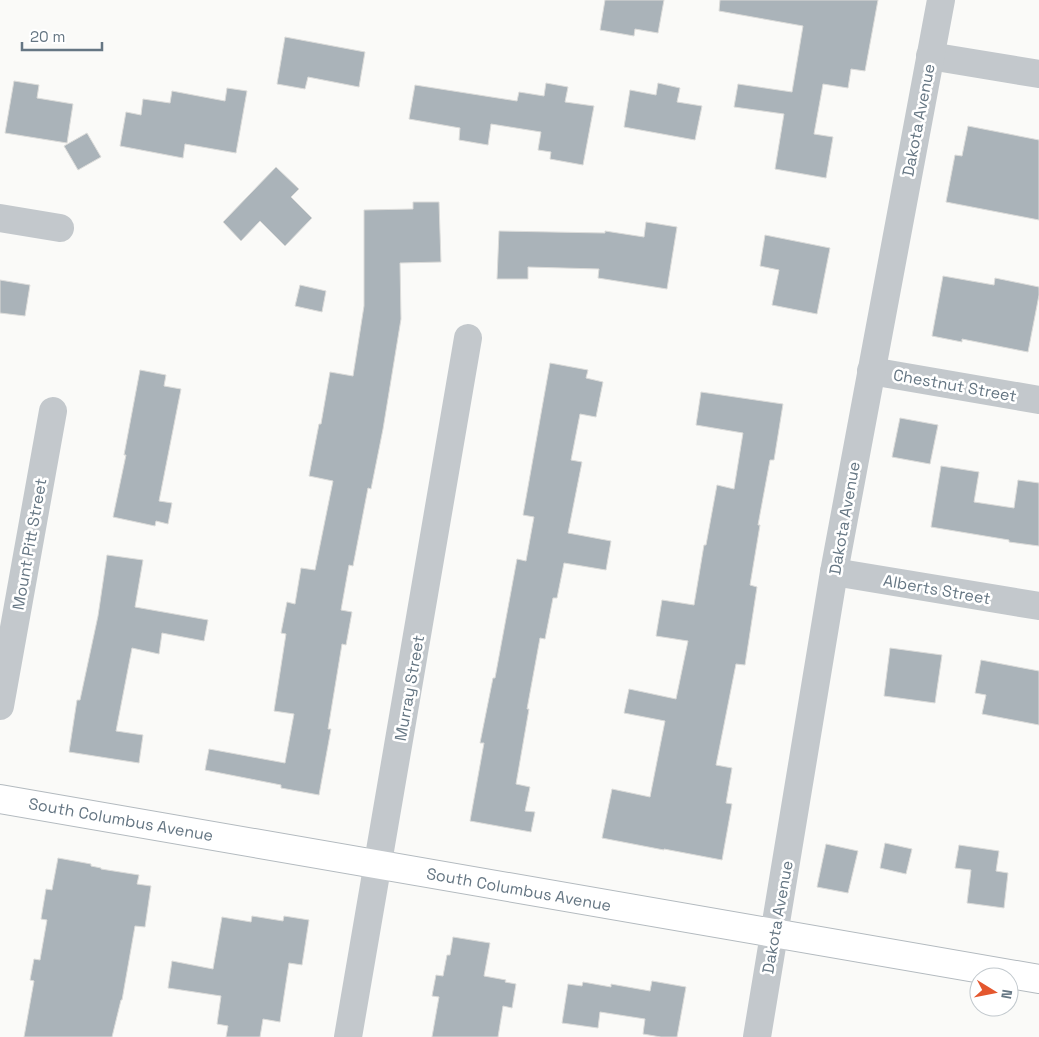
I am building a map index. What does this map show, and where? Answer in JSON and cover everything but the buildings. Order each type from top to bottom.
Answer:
[{"type":"main road","name":"South Columbus Avenue","points":[[0,799],[1039,979]]},
{"type":"street","name":"Dakota Avenue","points":[[757,1037],[834,572],[941,0]]},
{"type":"street","points":[[930,56],[1039,74]]},
{"type":"street","points":[[0,218],[60,228]]},
{"type":"street","name":"Murray Street","points":[[348,1037],[468,338]]},
{"type":"street","name":"Chestnut Street","points":[[871,371],[1039,400]]},
{"type":"street","name":"Mount Pitt Street","points":[[0,706],[54,411]]},
{"type":"street","name":"Alberts Street","points":[[834,572],[1039,606]]}]
